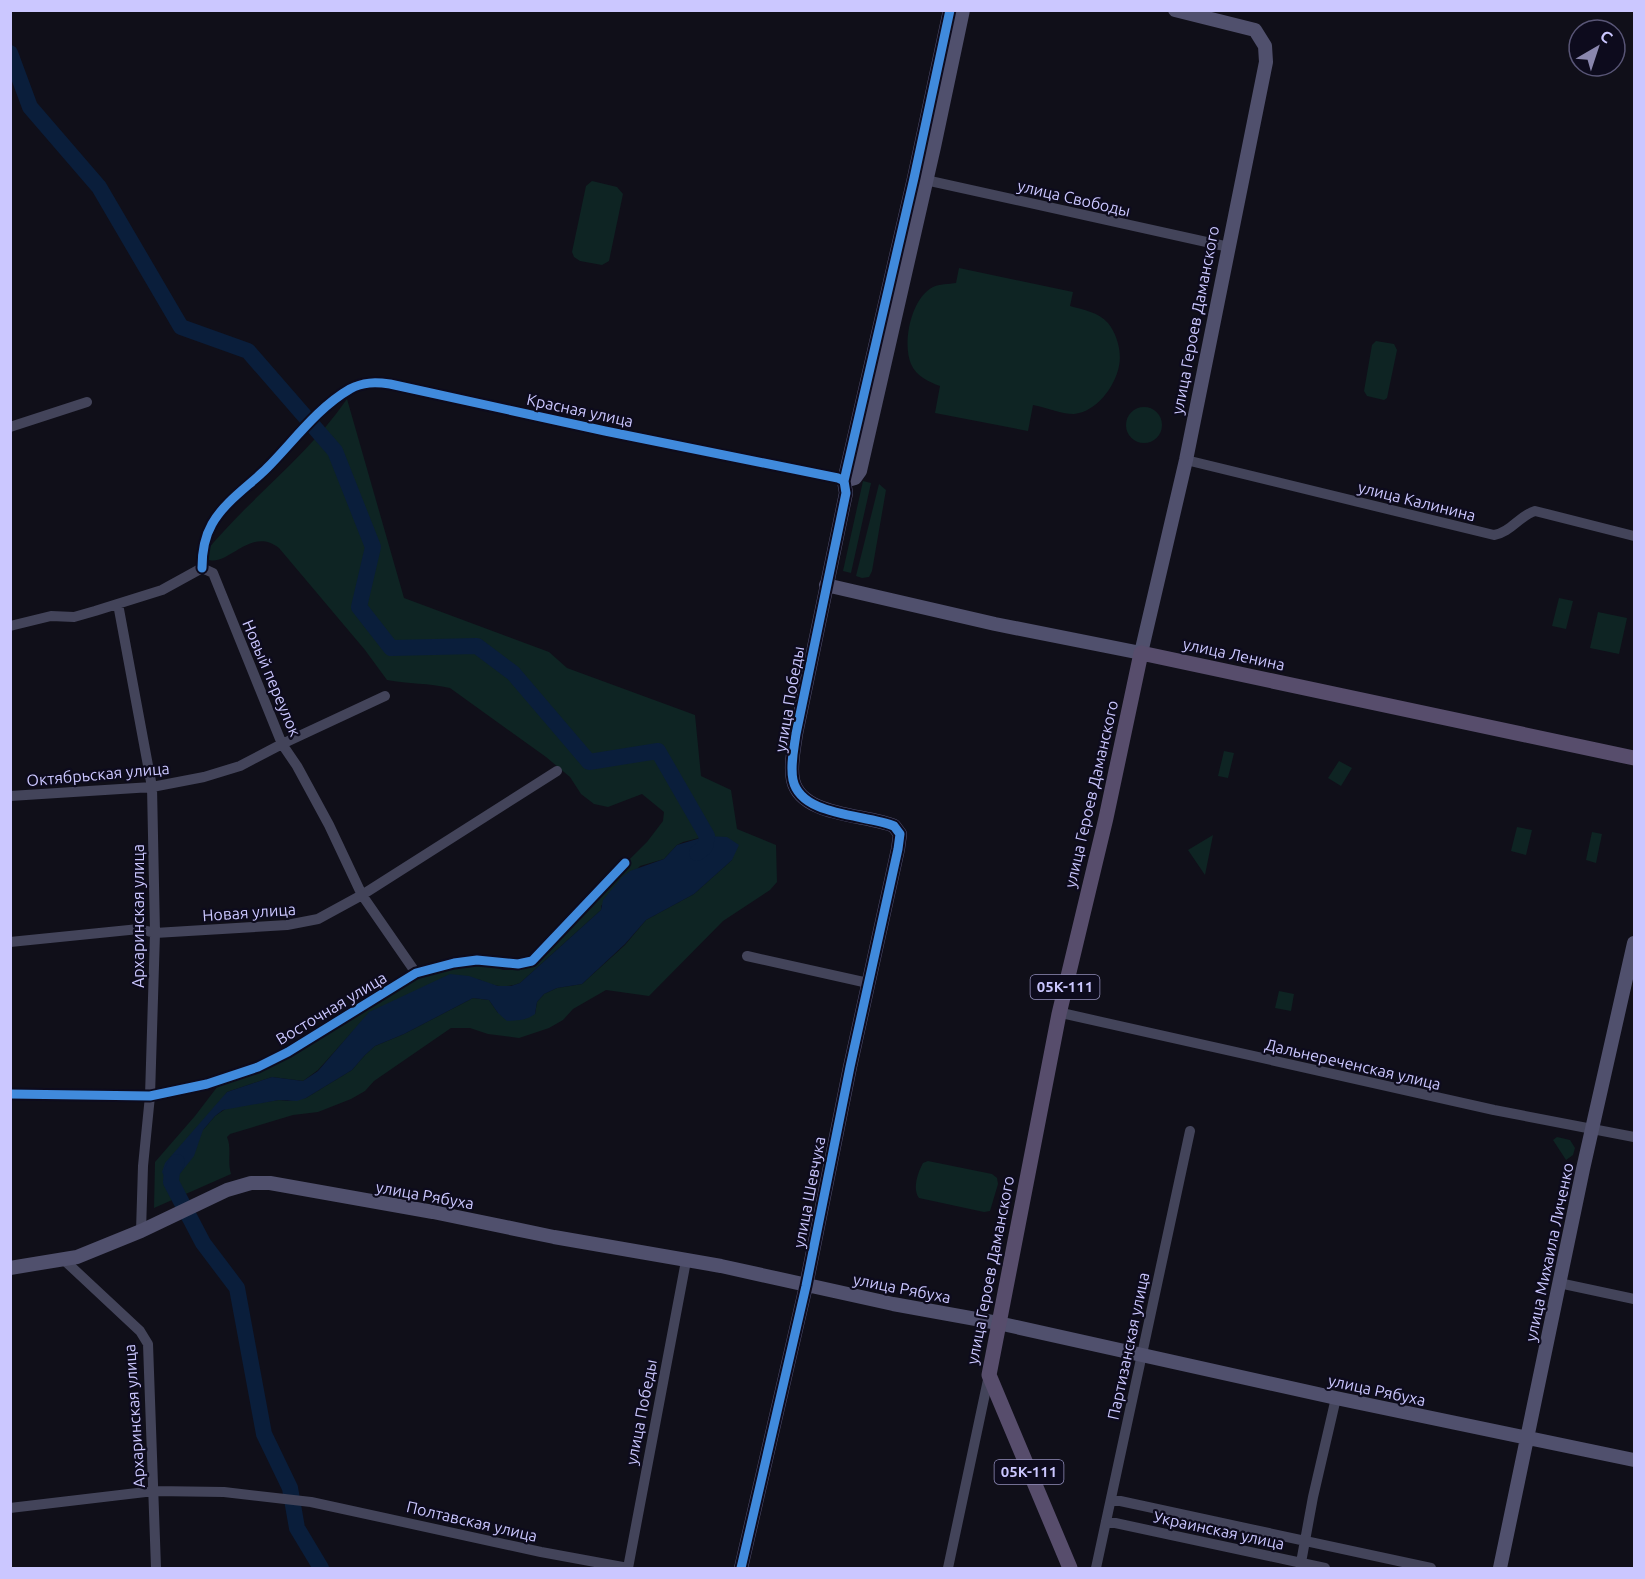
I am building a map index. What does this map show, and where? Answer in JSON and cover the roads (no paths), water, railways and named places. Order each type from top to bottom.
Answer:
[{"type":"main road","points":[[920,179],[950,10]]},
{"type":"main road","points":[[920,179],[963,10]]},
{"type":"main road","name":"улица Героев Даманского","points":[[989,1375],[1059,1014],[1106,819],[1141,653],[1186,460],[1266,62],[1265,46],[1255,30],[1175,10]]},
{"type":"main road","name":"улица Победы","points":[[890,824],[816,806],[799,793],[794,783],[792,762],[825,585],[846,493],[844,481],[920,179]]},
{"type":"main road","name":"улица Ленина","points":[[825,585],[995,624],[1635,758]]},
{"type":"main road","name":"улица Шевчука","points":[[741,1569],[806,1286],[898,849],[900,834],[890,824]]},
{"type":"main road","name":"улица Михаила Личенко","points":[[1500,1569],[1593,1128],[1630,980],[1635,943]]},
{"type":"main road","name":"улица Рябуха","points":[[10,1268],[64,1260],[141,1231],[239,1186],[251,1183],[270,1183],[721,1266],[806,1286],[998,1323],[1336,1398],[1635,1460]]},
{"type":"main road","name":"05К-111","points":[[989,1375],[1070,1569]]},
{"type":"street","name":"улица Свободы","points":[[920,179],[1228,247]]},
{"type":"street","name":"Красная улица","points":[[202,568],[205,538],[213,522],[318,415],[349,390],[368,382],[844,481]]},
{"type":"street","points":[[10,427],[87,402]]},
{"type":"street","name":"улица Калинина","points":[[1186,460],[1494,535],[1508,530],[1528,513],[1535,511],[1635,536]]},
{"type":"street","points":[[10,626],[51,616],[74,616],[118,604],[162,590],[202,568]]},
{"type":"street","name":"Новый переулок","points":[[202,568],[213,573],[282,744],[329,825],[362,896],[416,973]]},
{"type":"street","name":"Архаринская улица","points":[[118,604],[152,787],[154,933],[150,1096],[143,1166],[141,1231]]},
{"type":"street","name":"Октябрьская улица","points":[[10,796],[152,787],[222,772],[240,766],[386,696]]},
{"type":"street","name":"Новая улица","points":[[10,942],[139,929],[154,933],[308,922],[332,913],[362,896],[557,771]]},
{"type":"street","name":"Восточная улица","points":[[10,1094],[150,1096],[207,1084],[267,1063],[324,1031],[416,973],[454,963],[477,960],[518,964],[532,961],[626,863]]},
{"type":"street","points":[[747,956],[868,983]]},
{"type":"street","name":"Дальнереченская улица","points":[[1066,1014],[1483,1108],[1635,1137]]},
{"type":"street","name":"Партизанская улица","points":[[1096,1569],[1190,1131]]},
{"type":"street","name":"Архаринская улица","points":[[64,1260],[141,1330],[148,1344],[156,1569]]},
{"type":"street","name":"улица Победы","points":[[628,1568],[686,1261]]},
{"type":"street","points":[[1559,1283],[1635,1299]]},
{"type":"street","name":"улица Героев Даманского","points":[[948,1569],[989,1375]]},
{"type":"street","points":[[1301,1566],[1336,1398]]},
{"type":"street","points":[[10,1508],[154,1491]]},
{"type":"street","name":"Полтавская улица","points":[[154,1491],[224,1492],[310,1502],[541,1552],[628,1568]]},
{"type":"street","points":[[1111,1499],[1431,1569]]},
{"type":"street","name":"Украинская улица","points":[[1106,1521],[1301,1566],[1325,1569]]},
{"type":"water","points":[[707,836],[727,837],[739,845],[732,860],[694,894],[646,920],[625,944],[582,984],[557,988],[544,994],[537,1002],[535,1014],[532,1016],[507,1021],[489,1000],[473,998],[404,1034],[375,1046],[352,1070],[306,1098],[297,1101],[279,1100],[223,1110],[203,1130],[194,1156],[175,1180],[171,1182],[164,1176],[162,1172],[165,1163],[227,1092],[272,1077],[303,1081],[318,1071],[369,1012],[450,974],[469,976],[498,986],[520,983],[601,910],[603,900],[622,877],[630,871],[664,859],[677,845]]},
{"type":"waterway","points":[[10,53],[30,107],[99,187],[181,327],[248,351],[335,451],[373,547],[359,607],[391,648],[477,646],[513,673],[589,762],[658,751],[707,836],[705,847],[697,853]]},
{"type":"waterway","points":[[177,1162],[172,1171],[171,1182],[203,1243],[237,1288],[264,1434],[290,1488],[297,1528],[321,1568]]}]
